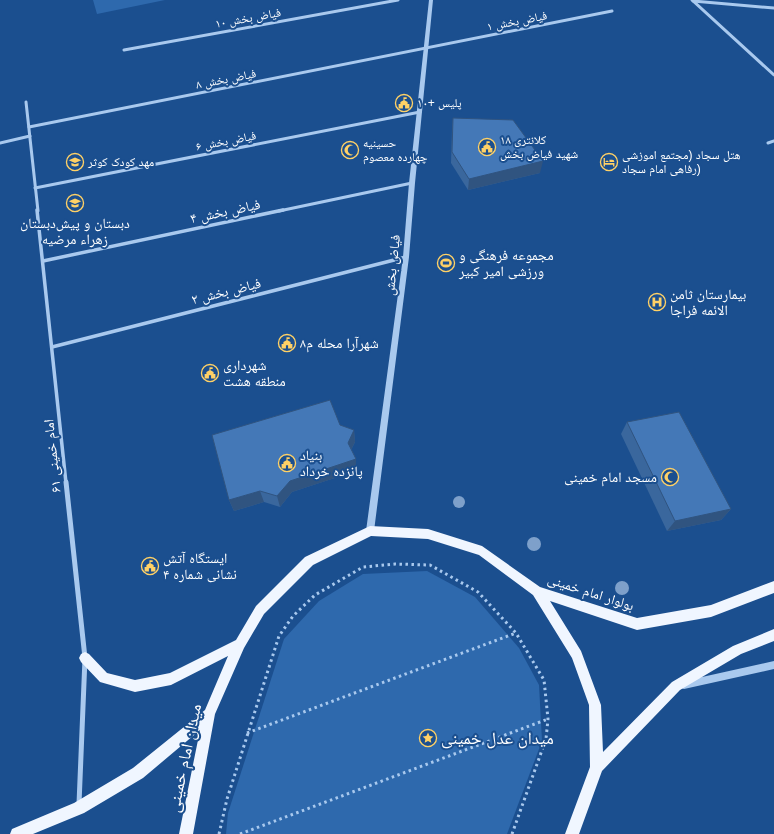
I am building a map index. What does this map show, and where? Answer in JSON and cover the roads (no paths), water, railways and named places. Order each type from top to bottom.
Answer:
[{"type":"main road","name":"میدان امام خمینی","points":[[186,834],[209,714],[240,644],[260,610],[309,561],[370,531],[428,534],[482,551],[537,591],[577,655],[595,705],[597,767],[572,834]]},
{"type":"main road","name":"بولوار امام خمینی","points":[[537,591],[637,624],[711,611],[774,587]]},
{"type":"main road","points":[[597,767],[676,686],[737,650],[774,635]]},
{"type":"main road","points":[[85,658],[104,678],[135,686],[171,679],[240,644]]},
{"type":"main road","points":[[17,834],[79,808],[138,773],[209,714]]},
{"type":"street","name":"فیاض بخش ۱۰","points":[[124,50],[398,0]]},
{"type":"street","name":"فیاض بخش","points":[[370,531],[406,257],[431,0]]},
{"type":"street","points":[[692,0],[774,8]]},
{"type":"street","points":[[692,0],[774,75]]},
{"type":"street","name":"فیاض بخش ۱","points":[[426,48],[612,11]]},
{"type":"street","name":"فیاض بخش ۸","points":[[28,127],[426,48]]},
{"type":"street","name":"امام خمینی ۶۱","points":[[26,102],[85,658],[79,808]]},
{"type":"street","name":"فیاض بخش ۶","points":[[35,188],[420,112]]},
{"type":"street","points":[[0,143],[30,136]]},
{"type":"street","points":[[768,143],[774,141]]},
{"type":"street","name":"فیاض بخش ۴","points":[[43,261],[412,183]]},
{"type":"street","name":"فیاض بخش ۲","points":[[52,346],[406,257]]},
{"type":"street","points":[[676,686],[774,665]]},
{"type":"place","name":"پلیس +۱۰","points":[[404,103]]},
{"type":"place","name":"کلانتری ۱۸ شهید فیاض بخش","points":[[487,147]]},
{"type":"place","name":"حسینیه چهارده معصوم","points":[[350,150]]},
{"type":"place","name":"مهد کودک کوثر","points":[[75,162]]},
{"type":"place","name":"هتل سجاد (مجتمع اموزشی رفاهی امام سجاد)","points":[[609,162]]},
{"type":"place","name":"دبستان و پیش‌دبستان زهراء مرضیه","points":[[75,203]]},
{"type":"place","name":"مجموعه فرهنگی و ورزشی امیر کبیر","points":[[446,263]]},
{"type":"place","name":"بیمارستان ثامن الائمه فراجا","points":[[657,302]]},
{"type":"place","name":"شهرآرا محله م۸","points":[[287,343]]},
{"type":"place","name":"شهرداری منطقه هشت","points":[[210,373]]},
{"type":"place","name":"بنیاد پانزده خرداد","points":[[287,463]]},
{"type":"place","name":"مسجد امام خمینی","points":[[670,477]]},
{"type":"place","name":"ایستگاه آتش نشانی شماره ۴","points":[[150,566]]},
{"type":"place","name":"میدان عدل خمینی","points":[[428,738]]}]
